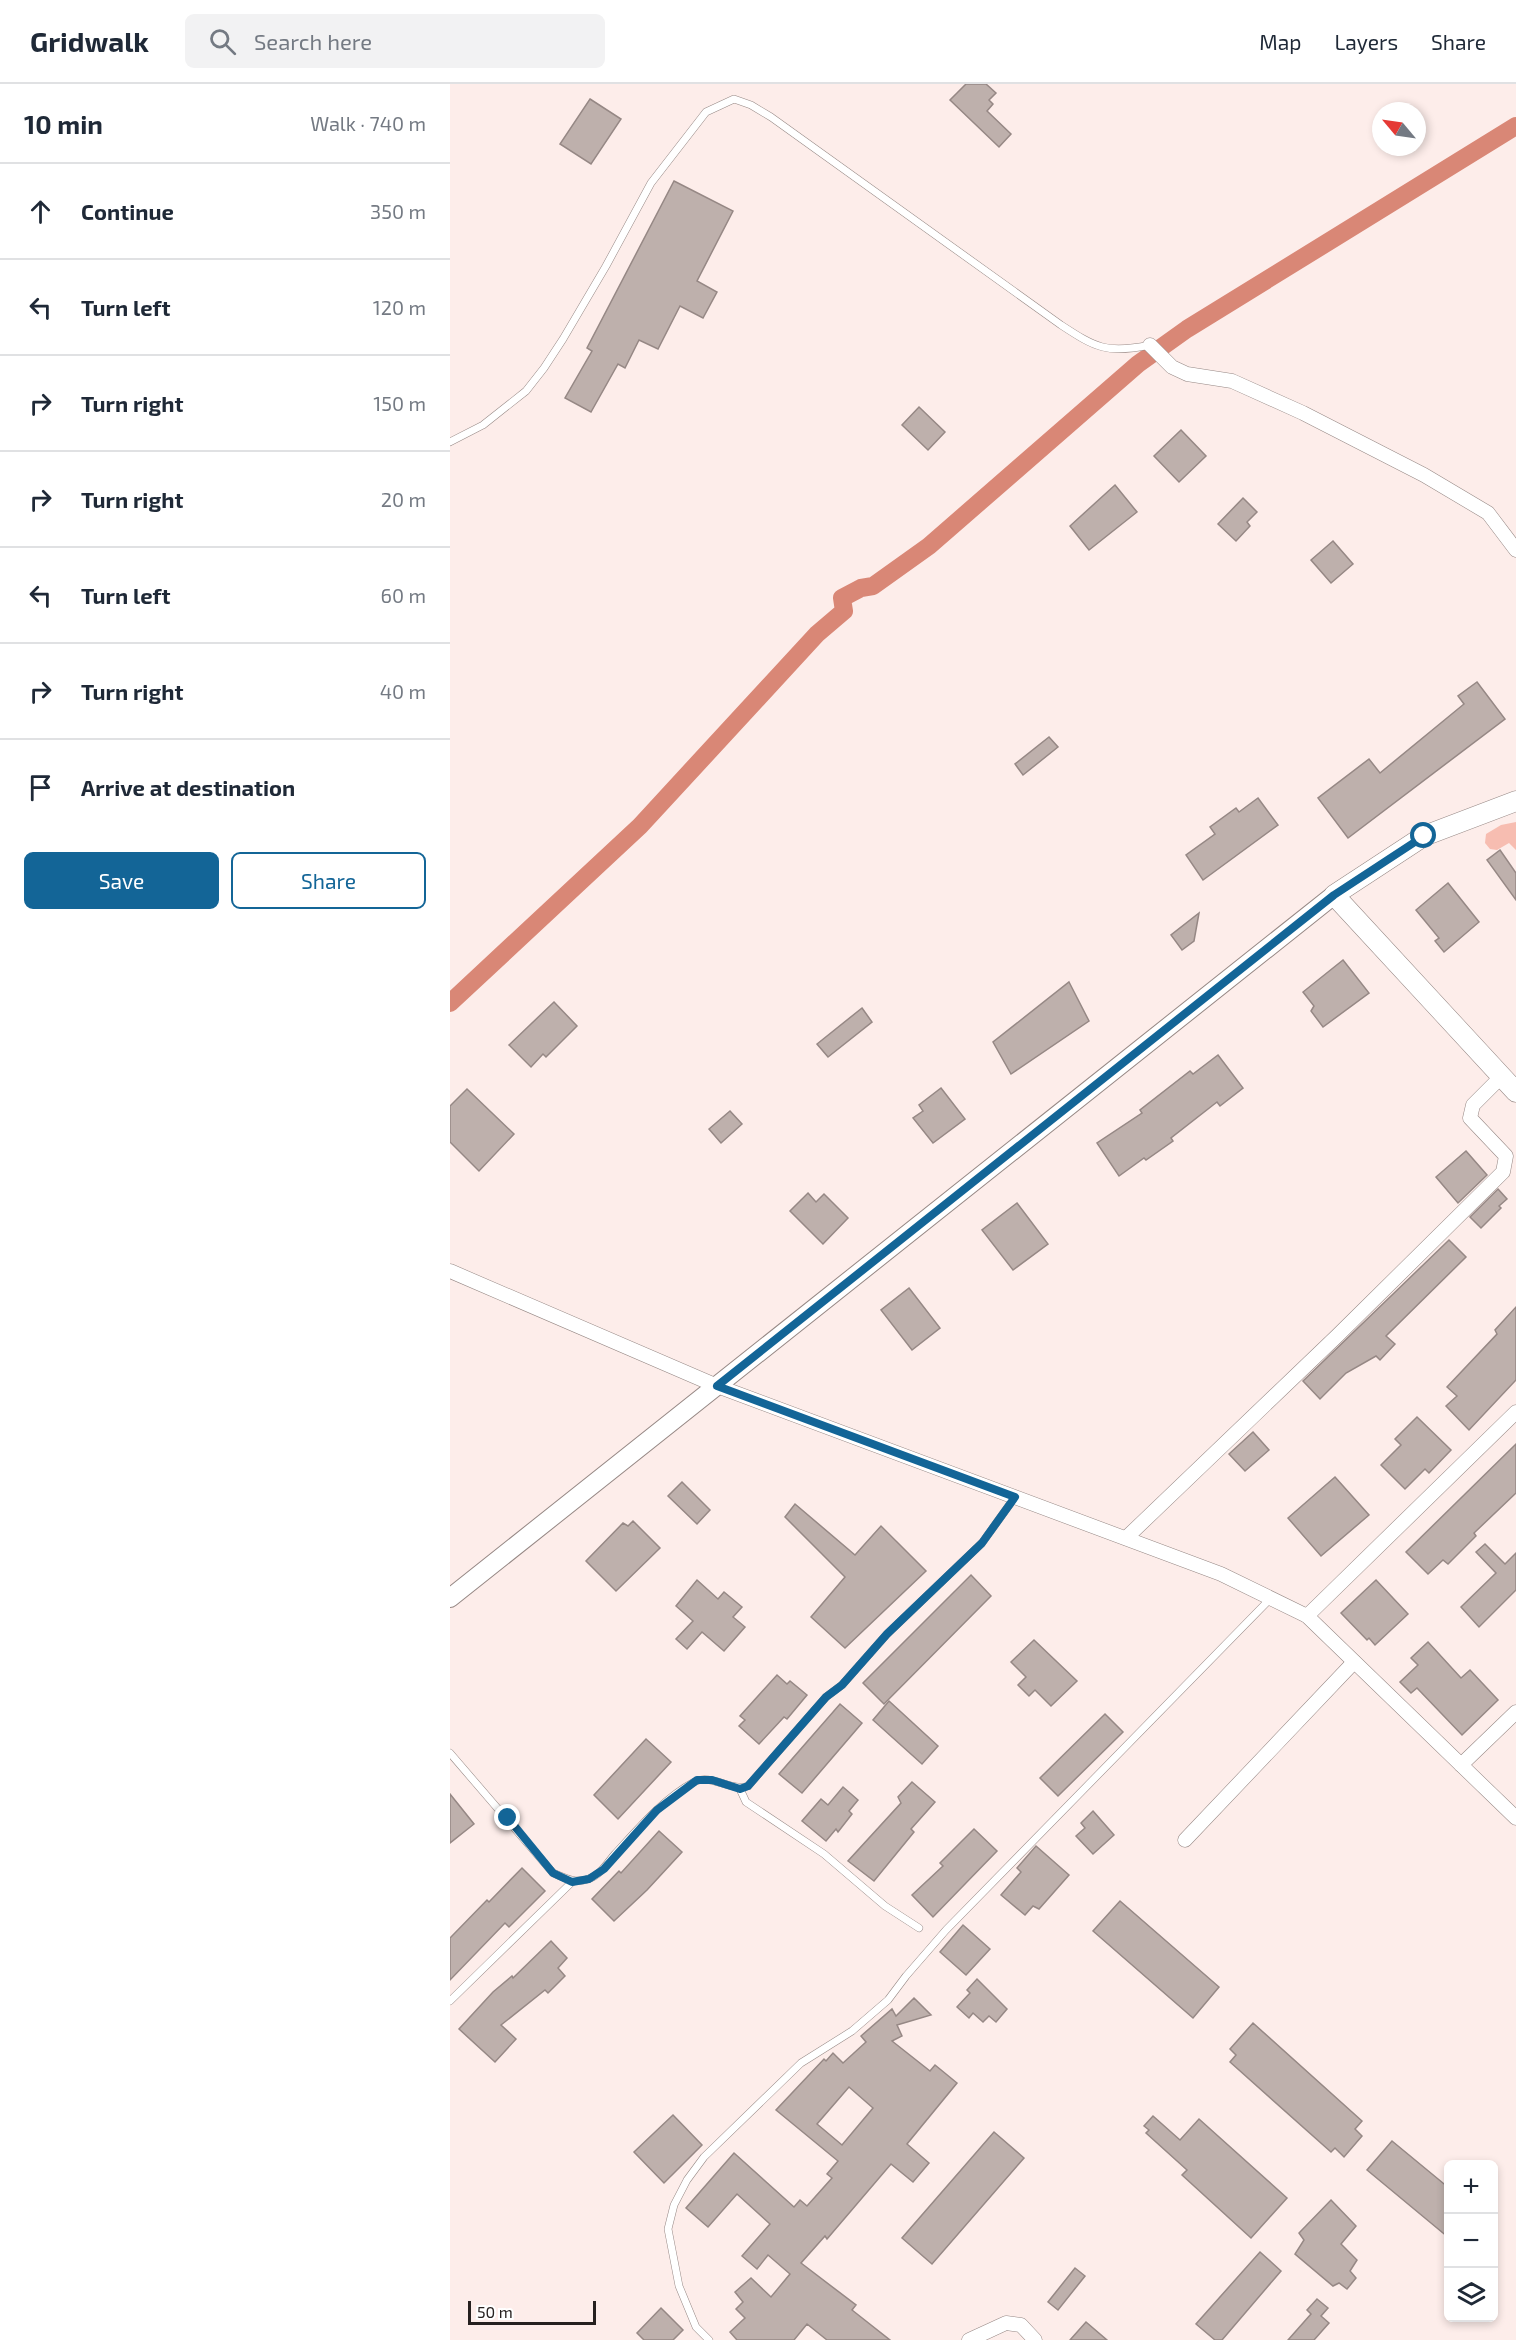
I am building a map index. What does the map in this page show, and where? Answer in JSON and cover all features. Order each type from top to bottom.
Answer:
[{"type":"main road","points":[[1516,801],[1424,836],[1334,895],[1516,1092]]},
{"type":"street","points":[[1150,345],[1172,367],[1187,374],[1232,381],[1304,413],[1424,475],[1488,513],[1516,550]]},
{"type":"street","points":[[450,1598],[1334,895]]},
{"type":"street","points":[[1126,1538],[1503,1172],[1506,1156],[1470,1118],[1473,1105],[1502,1076]]},
{"type":"street","points":[[450,1271],[717,1386],[1221,1574],[1307,1616],[1516,1818]]},
{"type":"street","points":[[1307,1616],[1516,1412]]},
{"type":"street","points":[[1185,1840],[1354,1662]]},
{"type":"street","points":[[1461,1765],[1516,1712]]},
{"type":"street","points":[[969,2340],[1006,2323],[1021,2325],[1035,2340]]},
{"type":"lane","points":[[450,442],[483,425],[526,391],[563,339],[651,183],[706,112],[734,99],[751,105],[771,117],[1092,345],[1124,350],[1150,345]]},
{"type":"lane","points":[[450,2001],[572,1882],[589,1879],[604,1869],[657,1810],[697,1780],[712,1780],[740,1789],[748,1786],[826,1697],[842,1685],[887,1634],[982,1543],[1015,1497]]},
{"type":"lane","points":[[709,2340],[696,2327],[679,2286],[669,2229],[674,2205],[687,2180],[704,2157],[801,2063],[852,2031],[888,2000],[946,1930],[1271,1598]]},
{"type":"lane","points":[[450,1753],[553,1873],[572,1882]]},
{"type":"lane","points":[[740,1789],[746,1802],[824,1854],[885,1906],[919,1928]]},
{"type":"shaded area","points":[[1516,822],[1516,850],[1509,843],[1497,850],[1490,849],[1485,843],[1486,834],[1501,825]]},
{"type":"building","points":[[966,84],[986,84],[996,93],[989,100],[993,104],[987,111],[1011,134],[999,147],[950,100]]},
{"type":"building","points":[[590,99],[621,119],[591,164],[560,144]]},
{"type":"building","points":[[674,181],[733,211],[697,281],[717,292],[703,318],[680,306],[658,349],[639,340],[625,368],[618,364],[591,412],[565,398],[592,351],[587,348]]},
{"type":"building","points":[[919,407],[945,432],[928,450],[902,425]]},
{"type":"building","points":[[1181,430],[1206,456],[1179,482],[1154,456]]},
{"type":"building","points":[[1115,485],[1137,512],[1089,550],[1070,526]]},
{"type":"building","points":[[1243,498],[1257,512],[1247,522],[1250,526],[1236,541],[1218,524]]},
{"type":"building","points":[[1333,541],[1353,564],[1331,583],[1311,560]]},
{"type":"building","points":[[1477,682],[1505,719],[1348,838],[1318,798],[1369,759],[1380,773],[1464,704],[1458,696]]},
{"type":"building","points":[[1049,737],[1058,747],[1023,775],[1015,764]]},
{"type":"building","points":[[1258,798],[1278,825],[1203,880],[1186,855],[1215,834],[1210,827],[1236,808],[1239,812]]},
{"type":"building","points":[[1500,850],[1516,873],[1516,900],[1487,860]]},
{"type":"building","points":[[1448,883],[1479,922],[1444,952],[1435,941],[1439,938],[1416,910]]},
{"type":"building","points":[[1199,913],[1194,941],[1182,950],[1171,935]]},
{"type":"building","points":[[1343,960],[1369,993],[1323,1027],[1311,1011],[1314,1006],[1303,992]]},
{"type":"building","points":[[1069,982],[1089,1021],[1011,1074],[993,1042]]},
{"type":"building","points":[[554,1002],[577,1026],[546,1057],[543,1054],[531,1067],[509,1045]]},
{"type":"building","points":[[862,1008],[872,1022],[828,1057],[817,1044]]},
{"type":"building","points":[[1218,1055],[1243,1088],[1220,1106],[1217,1102],[1171,1138],[1173,1141],[1119,1176],[1097,1143],[1142,1113],[1140,1110],[1190,1071],[1193,1074]]},
{"type":"building","points":[[941,1088],[965,1119],[933,1143],[913,1118],[923,1111],[919,1105]]},
{"type":"building","points":[[467,1089],[514,1134],[479,1171],[450,1142],[450,1106]]},
{"type":"building","points":[[730,1111],[742,1124],[721,1143],[709,1129]]},
{"type":"building","points":[[1466,1151],[1487,1175],[1458,1203],[1436,1177]]},
{"type":"building","points":[[1498,1189],[1507,1199],[1481,1228],[1470,1217]]},
{"type":"building","points":[[808,1193],[816,1202],[824,1194],[848,1218],[823,1244],[790,1211]]},
{"type":"building","points":[[1017,1203],[1048,1244],[1013,1270],[982,1230]]},
{"type":"building","points":[[1449,1240],[1466,1257],[1386,1336],[1395,1344],[1380,1360],[1376,1356],[1346,1373],[1320,1399],[1303,1381]]},
{"type":"building","points":[[909,1288],[940,1328],[912,1350],[881,1310]]},
{"type":"building","points":[[1516,1307],[1516,1380],[1469,1430],[1446,1406],[1457,1396],[1447,1387],[1497,1334],[1495,1330]]},
{"type":"building","points":[[1417,1417],[1451,1450],[1429,1473],[1425,1469],[1405,1489],[1381,1465],[1401,1445],[1395,1439]]},
{"type":"building","points":[[1253,1432],[1269,1450],[1245,1471],[1229,1454]]},
{"type":"building","points":[[1516,1444],[1516,1493],[1474,1533],[1476,1536],[1448,1564],[1443,1560],[1428,1574],[1406,1552]]},
{"type":"building","points":[[1335,1477],[1369,1515],[1321,1556],[1288,1518]]},
{"type":"building","points":[[682,1482],[710,1510],[697,1524],[668,1496]]},
{"type":"building","points":[[795,1504],[855,1555],[881,1526],[926,1571],[845,1648],[811,1617],[845,1577],[785,1517]]},
{"type":"building","points":[[633,1521],[660,1548],[616,1591],[586,1561],[623,1523],[628,1526]]},
{"type":"building","points":[[1485,1544],[1505,1564],[1516,1553],[1516,1590],[1479,1627],[1461,1607],[1496,1573],[1476,1552]]},
{"type":"building","points":[[971,1575],[991,1596],[884,1704],[863,1683]]},
{"type":"building","points":[[697,1580],[718,1599],[724,1592],[742,1607],[733,1617],[745,1627],[724,1651],[702,1632],[687,1649],[676,1639],[693,1621],[676,1606]]},
{"type":"building","points":[[1376,1580],[1408,1614],[1375,1645],[1369,1638],[1367,1640],[1341,1613]]},
{"type":"building","points":[[1034,1640],[1077,1681],[1051,1706],[1035,1690],[1029,1696],[1018,1685],[1026,1677],[1011,1662]]},
{"type":"building","points":[[1428,1642],[1461,1678],[1470,1670],[1498,1700],[1462,1735],[1417,1688],[1411,1693],[1400,1682],[1418,1665],[1411,1658]]},
{"type":"building","points":[[777,1675],[787,1684],[790,1681],[807,1695],[787,1719],[784,1717],[759,1744],[739,1726],[745,1720],[740,1716]]},
{"type":"building","points":[[889,1701],[938,1746],[922,1764],[873,1720]]},
{"type":"building","points":[[840,1704],[862,1723],[802,1793],[779,1774]]},
{"type":"building","points":[[1105,1714],[1123,1732],[1058,1796],[1040,1778]]},
{"type":"building","points":[[646,1739],[671,1762],[618,1819],[594,1795]]},
{"type":"building","points":[[912,1782],[935,1802],[911,1829],[914,1832],[874,1881],[848,1861],[901,1803],[898,1797]]},
{"type":"building","points":[[843,1787],[858,1800],[849,1811],[852,1814],[838,1832],[836,1829],[826,1841],[802,1821],[821,1799],[828,1805]]},
{"type":"building","points":[[450,1794],[474,1824],[450,1843]]},
{"type":"building","points":[[1093,1811],[1114,1835],[1093,1854],[1076,1836],[1085,1828],[1081,1823]]},
{"type":"building","points":[[974,1829],[997,1851],[933,1917],[912,1895],[943,1866],[940,1863]]},
{"type":"building","points":[[659,1831],[682,1852],[614,1921],[592,1899],[619,1871],[621,1873]]},
{"type":"building","points":[[1036,1846],[1069,1875],[1039,1909],[1033,1906],[1025,1915],[1001,1895],[1021,1872],[1017,1868]]},
{"type":"building","points":[[522,1868],[545,1891],[509,1927],[505,1923],[450,1980],[450,1938]]},
{"type":"building","points":[[1120,1901],[1219,1987],[1193,2018],[1093,1931]]},
{"type":"building","points":[[963,1925],[990,1949],[966,1975],[940,1952]]},
{"type":"building","points":[[551,1941],[567,1958],[558,1968],[565,1976],[548,1993],[545,1990],[501,2025],[516,2039],[495,2062],[459,2029],[493,1992],[512,1976],[513,1978]]},
{"type":"building","points":[[977,1979],[1007,2009],[996,2022],[989,2016],[983,2022],[973,2013],[969,2018],[957,2007],[970,1993],[967,1990]]},
{"type":"building","points":[[914,1998],[931,2015],[897,2025],[902,2036],[892,2041],[930,2071],[935,2065],[957,2083],[907,2144],[929,2163],[913,2182],[891,2164],[827,2239],[825,2236],[801,2263],[856,2305],[852,2310],[890,2340],[827,2340],[807,2324],[794,2340],[737,2340],[730,2332],[745,2318],[736,2309],[743,2302],[735,2292],[751,2278],[771,2297],[790,2274],[768,2255],[757,2269],[742,2256],[770,2224],[737,2194],[708,2227],[686,2208],[734,2153],[794,2207],[800,2200],[807,2206],[832,2178],[827,2174],[838,2161],[776,2110],[824,2059],[826,2061],[833,2053],[843,2063],[866,2042],[861,2036],[892,2009],[896,2016]],"holes":[[[849,2087],[873,2108],[842,2145],[817,2124]]]},
{"type":"building","points":[[1253,2023],[1362,2121],[1355,2129],[1362,2136],[1344,2157],[1335,2148],[1331,2152],[1230,2062],[1236,2055],[1230,2049]]},
{"type":"building","points":[[673,2115],[702,2145],[664,2183],[634,2152]]},
{"type":"building","points":[[1153,2116],[1180,2140],[1199,2119],[1287,2198],[1251,2238],[1182,2175],[1187,2170],[1146,2133],[1149,2130],[1144,2126]]},
{"type":"building","points":[[994,2132],[1024,2158],[932,2264],[902,2238]]},
{"type":"building","points":[[1392,2141],[1444,2184],[1444,2234],[1367,2170]]},
{"type":"building","points":[[1331,2200],[1356,2226],[1341,2244],[1357,2260],[1350,2271],[1356,2278],[1347,2289],[1339,2283],[1333,2286],[1295,2254],[1304,2240],[1299,2233]]},
{"type":"building","points":[[1260,2252],[1281,2271],[1222,2340],[1215,2340],[1196,2324]]},
{"type":"building","points":[[1075,2268],[1085,2276],[1058,2310],[1048,2302]]},
{"type":"building","points":[[1317,2299],[1328,2308],[1321,2316],[1329,2323],[1314,2340],[1288,2340],[1311,2314],[1307,2310]]},
{"type":"building","points":[[661,2308],[683,2330],[673,2340],[644,2340],[637,2333]]},
{"type":"building","points":[[1086,2322],[1107,2340],[1070,2340]]},
{"type":"waterway","points":[[450,1003],[640,826],[817,634],[844,611],[842,598],[861,588],[873,586],[929,546],[1138,364],[1187,329],[1516,126]]},
{"type":"route","points":[[508,1818],[553,1873],[572,1882],[589,1879],[604,1869],[657,1810],[697,1780],[712,1780],[740,1789],[748,1786],[826,1697],[842,1685],[887,1634],[982,1543],[1015,1497],[717,1386],[1334,895],[1424,836]]}]
